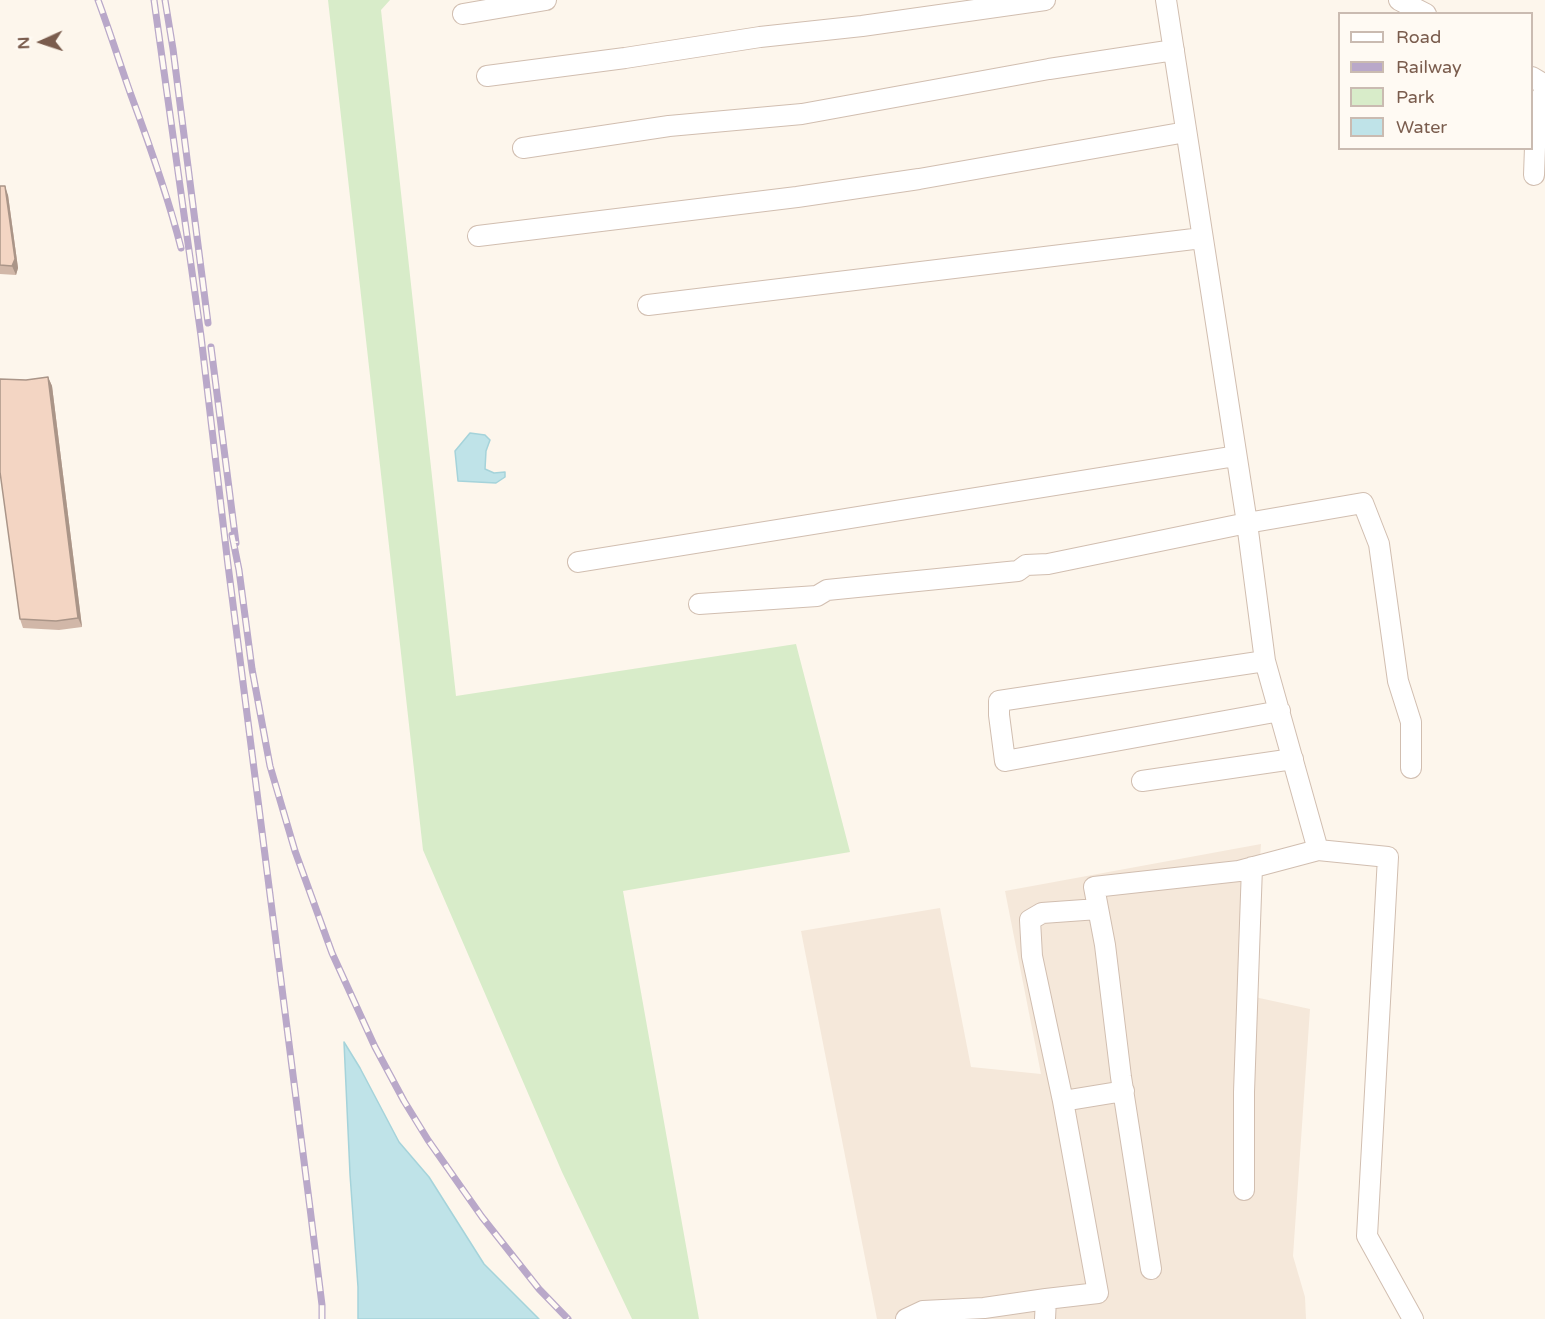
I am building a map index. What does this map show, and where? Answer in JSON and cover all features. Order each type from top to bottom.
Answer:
[{"type":"street","points":[[463,14],[546,0]]},
{"type":"street","points":[[487,76],[760,37],[862,26],[1045,0]]},
{"type":"street","points":[[1166,0],[1247,523],[1257,662],[1272,712],[1293,759],[1318,850]]},
{"type":"street","points":[[1399,0],[1422,12]]},
{"type":"street","points":[[523,148],[669,126],[802,114],[1049,69],[1174,50]]},
{"type":"street","points":[[1534,175],[1536,118],[1542,96],[1545,95]]},
{"type":"street","points":[[478,237],[808,195],[1186,132]]},
{"type":"street","points":[[648,305],[1202,238]]},
{"type":"street","points":[[578,562],[1236,456]]},
{"type":"street","points":[[699,604],[817,596],[827,590],[1018,571],[1026,565],[1048,564],[1247,523],[1363,503],[1379,544],[1398,681],[1410,722],[1411,768]]},
{"type":"street","points":[[1257,662],[999,701],[1005,761],[1272,712]]},
{"type":"street","points":[[1142,781],[1293,759]]},
{"type":"street","points":[[1151,1269],[1105,945],[1094,887],[1239,871],[1318,850],[1388,857],[1367,1236],[1413,1319]]},
{"type":"street","points":[[1244,1190],[1244,1092],[1252,867]]},
{"type":"street","points":[[906,1319],[923,1311],[984,1308],[1098,1293],[1063,1101],[1032,956],[1030,920],[1042,913],[1098,909]]},
{"type":"street","points":[[1063,1101],[1124,1091]]},
{"type":"street","points":[[1045,1319],[1046,1299]]},
{"type":"shaded area","points":[[1261,844],[1250,996],[1310,1009],[1293,1256],[1305,1297],[1306,1319],[877,1319],[801,931],[940,908],[971,1067],[1041,1074],[1005,891]]},
{"type":"green space","points":[[328,0],[390,0],[381,10],[456,696],[796,644],[850,852],[623,891],[699,1319],[632,1319],[562,1172],[423,850]]},
{"type":"water","points":[[470,433],[485,435],[490,440],[486,451],[485,469],[494,473],[505,472],[505,477],[496,483],[458,481],[455,451]]},
{"type":"water","points":[[344,1042],[399,1142],[429,1177],[484,1264],[539,1319],[358,1319]]},
{"type":"building","points":[[0,186],[5,186],[15,259],[12,266],[0,265]]},
{"type":"building","points":[[48,377],[78,618],[56,621],[20,619],[0,472],[0,379],[26,380]]},
{"type":"railway","points":[[98,0],[158,171],[181,248]]},
{"type":"railway","points":[[154,0],[201,336],[322,1319]]},
{"type":"railway","points":[[165,0],[208,323]]},
{"type":"railway","points":[[211,347],[236,543]]},
{"type":"railway","points":[[232,535],[252,669],[270,766],[295,851],[332,953],[375,1047],[428,1140],[482,1217],[539,1289],[568,1319]]}]
